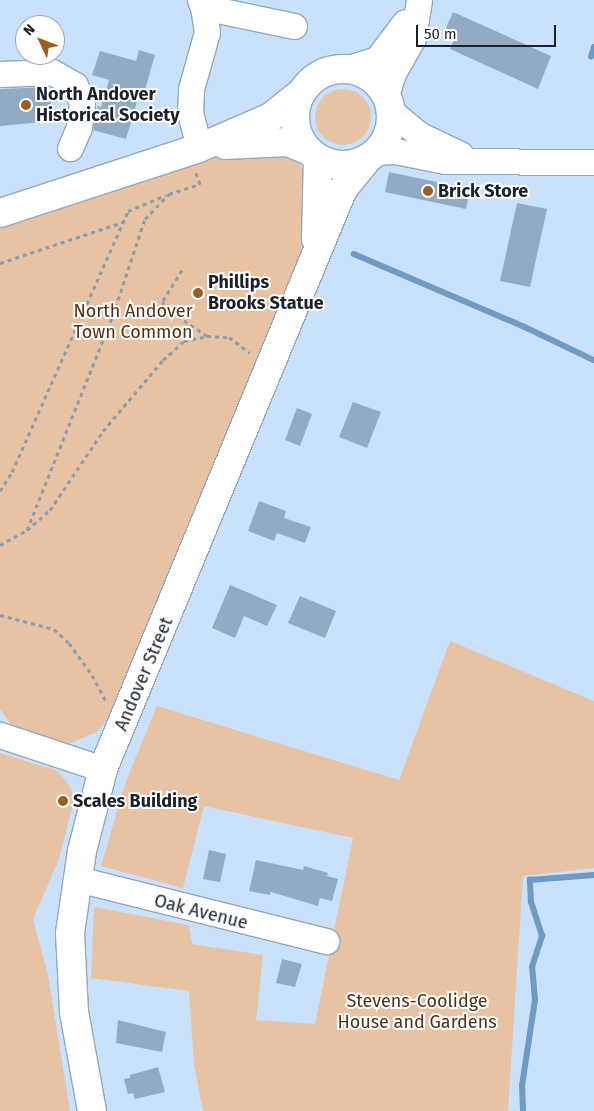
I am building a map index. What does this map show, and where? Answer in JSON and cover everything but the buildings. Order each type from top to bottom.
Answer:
[{"type":"main road","points":[[0,213],[194,150],[271,117],[302,92],[316,77],[345,69],[369,77],[388,103],[390,126],[371,156],[342,165],[313,155],[288,142],[263,141],[194,150]]},
{"type":"main road","points":[[302,92],[297,104],[296,129],[313,155]]},
{"type":"main road","name":"Andover Street","points":[[313,155],[315,258]]},
{"type":"main road","name":"Andover Street","points":[[92,1111],[74,1012],[70,958],[77,879],[103,770],[343,189],[371,156]]},
{"type":"street","points":[[345,69],[377,59],[393,43],[418,3]]},
{"type":"street","points":[[418,3],[413,38],[393,73],[388,103],[418,134],[471,159]]},
{"type":"street","points":[[194,150],[190,111],[191,88],[207,32],[202,4],[294,26]]},
{"type":"street","points":[[0,74],[52,72],[75,85],[82,103],[79,127],[70,148]]},
{"type":"street","points":[[371,156],[395,151],[445,161],[471,159],[594,162]]},
{"type":"street","points":[[0,735],[103,770]]},
{"type":"street","name":"Oak Avenue","points":[[77,879],[326,941]]},
{"type":"path","points":[[0,491],[12,472],[128,211],[169,194],[200,184],[194,150]]},
{"type":"path","points":[[27,530],[113,315],[145,220],[169,194]]},
{"type":"path","points":[[0,263],[123,222]]},
{"type":"path","points":[[182,270],[163,301],[164,307],[207,336]]},
{"type":"path","points":[[0,545],[27,530],[50,510],[103,431],[163,360],[184,341],[207,336],[229,337],[257,358]]},
{"type":"path","points":[[0,615],[54,629],[69,643],[92,675],[107,704]]},
{"type":"green space","points":[[343,89],[354,91],[363,97],[369,106],[371,117],[369,128],[363,137],[354,143],[343,145],[332,143],[323,137],[317,128],[315,117],[317,106],[323,97],[332,91]]},
{"type":"green space","name":"North Andover Town Common","points":[[267,147],[297,159],[308,182],[310,225],[303,257],[112,713],[97,732],[71,743],[45,739],[13,727],[0,709],[0,226],[204,160]]},
{"type":"green space","name":"Stevens-Coolidge House and Gardens","points":[[450,641],[594,701],[594,868],[523,876],[508,1111],[203,1111],[194,1064],[189,991],[91,978],[94,907],[189,925],[192,944],[263,955],[256,1020],[315,1024],[353,838],[204,806],[183,888],[101,866],[126,781],[157,706],[399,780]]},
{"type":"green space","points":[[0,753],[58,771],[71,788],[74,800],[59,859],[33,919],[48,975],[70,1111],[0,1111]]},
{"type":"waterway","points":[[591,57],[594,47]]},
{"type":"waterway","points":[[354,254],[525,327],[594,360]]},
{"type":"waterway","points":[[523,1111],[522,1086],[535,1000],[532,967],[542,936],[531,902],[530,880],[594,875]]},
{"type":"place","name":"North Andover Historical Society","points":[[26,105]]},
{"type":"place","name":"Brick Store","points":[[428,191]]},
{"type":"place","name":"Phillips Brooks Statue","points":[[198,293]]},
{"type":"place","name":"Scales Building","points":[[63,801]]}]
